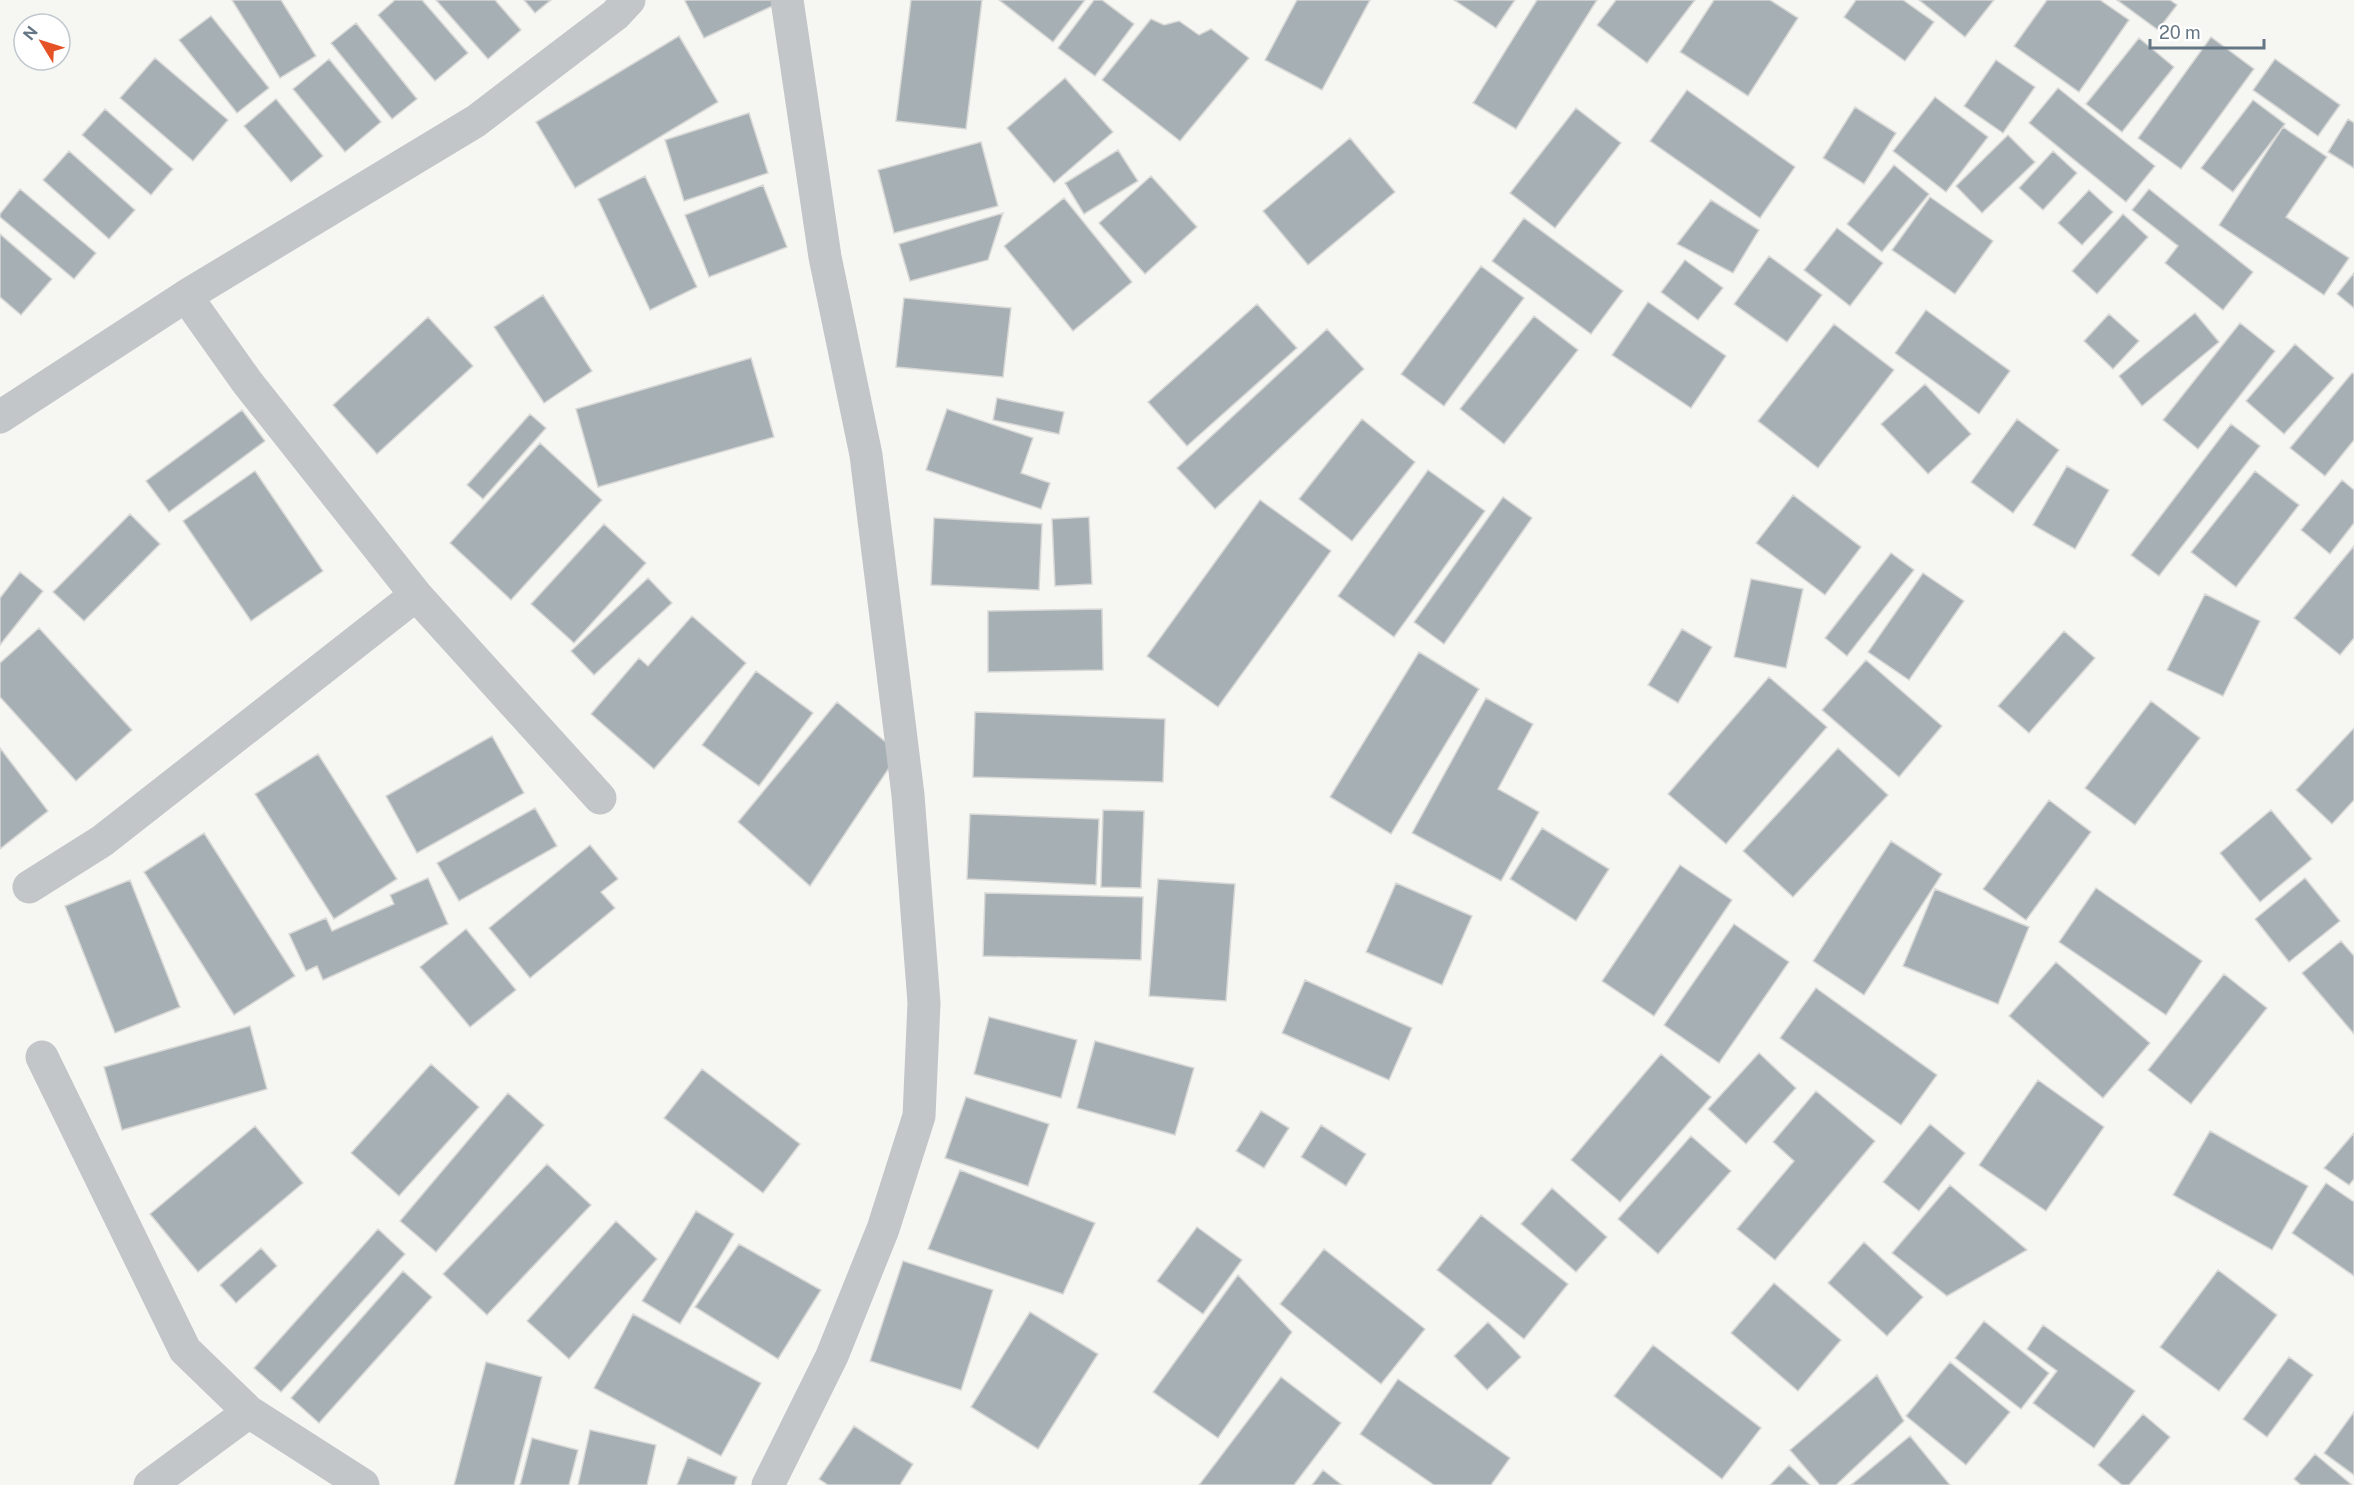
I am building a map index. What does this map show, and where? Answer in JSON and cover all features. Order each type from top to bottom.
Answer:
[{"type":"street","points":[[0,417],[186,296],[476,121],[615,15],[629,0]]},
{"type":"street","points":[[768,1485],[832,1356],[883,1228],[919,1116],[924,1003],[908,795],[866,455],[825,257],[787,0]]},
{"type":"street","points":[[186,296],[247,382],[417,595],[600,798]]},
{"type":"street","points":[[29,888],[102,841],[417,595]]},
{"type":"street","points":[[42,1057],[184,1350],[249,1412],[363,1485]]},
{"type":"street","points":[[150,1485],[249,1412]]},
{"type":"building","points":[[232,0],[281,0],[316,56],[280,78]]},
{"type":"building","points":[[395,0],[422,0],[468,53],[435,81],[378,15]]},
{"type":"building","points":[[436,0],[495,0],[521,30],[488,59]]},
{"type":"building","points":[[524,0],[551,0],[535,13]]},
{"type":"building","points":[[780,0],[781,2],[704,38],[685,1]]},
{"type":"building","points":[[911,0],[982,0],[966,129],[896,121]]},
{"type":"building","points":[[999,0],[1085,0],[1053,42]]},
{"type":"building","points":[[1094,0],[1102,0],[1134,24],[1095,76],[1058,48]]},
{"type":"building","points":[[1297,0],[1370,0],[1322,90],[1265,60]]},
{"type":"building","points":[[1454,0],[1515,0],[1496,28]]},
{"type":"building","points":[[1537,0],[1597,0],[1516,129],[1473,103]]},
{"type":"building","points":[[1616,0],[1695,0],[1647,63],[1597,25]]},
{"type":"building","points":[[1714,0],[1770,0],[1798,18],[1748,96],[1680,52]]},
{"type":"building","points":[[1856,0],[1903,0],[1934,22],[1905,61],[1844,17]]},
{"type":"building","points":[[1919,0],[1994,0],[1965,37]]},
{"type":"building","points":[[2047,0],[2100,0],[2129,20],[2079,92],[2014,46]]},
{"type":"building","points":[[2117,0],[2170,0],[2177,5],[2158,30]]},
{"type":"building","points":[[211,16],[269,88],[237,113],[179,40]]},
{"type":"building","points":[[1151,19],[1164,25],[1179,21],[1199,35],[1211,29],[1249,58],[1180,141],[1102,80]]},
{"type":"building","points":[[356,23],[417,99],[392,119],[331,43]]},
{"type":"building","points":[[679,36],[718,102],[575,188],[536,122]]},
{"type":"building","points":[[2211,37],[2254,69],[2181,169],[2138,138]]},
{"type":"building","points":[[2139,38],[2174,67],[2122,132],[2086,104]]},
{"type":"building","points":[[155,58],[228,120],[193,161],[120,98]]},
{"type":"building","points":[[329,59],[381,122],[345,152],[293,89]]},
{"type":"building","points":[[2275,59],[2340,105],[2318,136],[2253,90]]},
{"type":"building","points":[[1996,60],[2035,87],[2003,133],[1964,106]]},
{"type":"building","points":[[1065,78],[1113,132],[1054,183],[1007,128]]},
{"type":"building","points":[[2058,88],[2155,166],[2126,202],[2029,123]]},
{"type":"building","points":[[1687,90],[1795,167],[1760,218],[1650,141]]},
{"type":"building","points":[[1935,97],[1988,137],[1946,192],[1893,151]]},
{"type":"building","points":[[276,99],[323,156],[291,182],[244,126]]},
{"type":"building","points":[[2253,100],[2285,124],[2233,192],[2201,168]]},
{"type":"building","points":[[1855,107],[1896,133],[1864,184],[1823,158]]},
{"type":"building","points":[[1576,108],[1621,143],[1555,228],[1510,193]]},
{"type":"building","points":[[105,109],[173,169],[151,195],[82,135]]},
{"type":"building","points":[[749,113],[768,173],[684,201],[665,140]]},
{"type":"building","points":[[2348,119],[2354,123],[2354,168],[2328,152]]},
{"type":"building","points":[[2283,127],[2327,157],[2286,217],[2349,258],[2324,295],[2219,225]]},
{"type":"building","points":[[2008,135],[2035,162],[1982,213],[1956,186]]},
{"type":"building","points":[[1350,138],[1395,192],[1308,265],[1263,211]]},
{"type":"building","points":[[981,142],[998,206],[894,233],[878,170]]},
{"type":"building","points":[[1118,150],[1138,181],[1084,214],[1065,183]]},
{"type":"building","points":[[69,151],[135,210],[109,239],[43,180]]},
{"type":"building","points":[[2053,151],[2077,173],[2043,210],[2019,188]]},
{"type":"building","points":[[1894,165],[1929,194],[1882,252],[1847,224]]},
{"type":"building","points":[[645,176],[697,287],[650,310],[598,199]]},
{"type":"building","points":[[1151,176],[1197,227],[1145,274],[1099,223]]},
{"type":"building","points":[[763,185],[787,247],[709,277],[685,215]]},
{"type":"building","points":[[20,189],[96,253],[74,279],[0,217]]},
{"type":"building","points":[[2149,189],[2253,272],[2223,310],[2165,263],[2178,246],[2132,210]]},
{"type":"building","points":[[2089,190],[2113,212],[2082,245],[2058,223]]},
{"type":"building","points":[[1930,197],[1993,241],[1955,294],[1892,250]]},
{"type":"building","points":[[1064,198],[1132,282],[1073,331],[1004,246]]},
{"type":"building","points":[[1711,200],[1759,230],[1733,273],[1677,244]]},
{"type":"building","points":[[1003,213],[988,260],[910,281],[899,244]]},
{"type":"building","points":[[2123,214],[2148,237],[2097,294],[2072,271]]},
{"type":"building","points":[[1524,218],[1623,291],[1591,334],[1492,261]]},
{"type":"building","points":[[1837,228],[1883,263],[1850,306],[1804,270]]},
{"type":"building","points":[[0,234],[52,279],[21,315],[0,297]]},
{"type":"building","points":[[1769,256],[1822,295],[1787,342],[1734,304]]},
{"type":"building","points":[[1685,260],[1723,288],[1698,320],[1661,292]]},
{"type":"building","points":[[1481,266],[1524,298],[1444,406],[1401,374]]},
{"type":"building","points":[[2354,273],[2354,308],[2337,294]]},
{"type":"building","points":[[543,295],[592,371],[544,403],[494,327]]},
{"type":"building","points":[[904,298],[1011,308],[1003,377],[896,367]]},
{"type":"building","points":[[1648,302],[1726,356],[1691,408],[1612,355]]},
{"type":"building","points":[[1257,304],[1297,348],[1187,446],[1148,402]]},
{"type":"building","points":[[1926,310],[2010,371],[1979,414],[1895,353]]},
{"type":"building","points":[[2195,313],[2219,342],[2142,406],[2119,376]]},
{"type":"building","points":[[2109,314],[2139,341],[2113,369],[2084,341]]},
{"type":"building","points":[[1534,316],[1578,350],[1504,444],[1460,409]]},
{"type":"building","points":[[428,317],[473,366],[377,454],[333,405]]},
{"type":"building","points":[[2240,323],[2275,351],[2198,449],[2163,420]]},
{"type":"building","points":[[1834,324],[1894,370],[1818,468],[1758,421]]},
{"type":"building","points":[[1327,329],[1364,369],[1215,509],[1177,468]]},
{"type":"building","points":[[2295,344],[2334,378],[2284,434],[2246,401]]},
{"type":"building","points":[[751,358],[774,437],[598,487],[576,409]]},
{"type":"building","points":[[2352,373],[2354,374],[2354,440],[2325,476],[2290,448]]},
{"type":"building","points":[[1925,384],[1971,434],[1928,474],[1881,424]]},
{"type":"building","points":[[997,398],[1064,412],[1059,434],[993,420]]},
{"type":"building","points":[[947,409],[1033,438],[1021,473],[1050,483],[1041,509],[926,470]]},
{"type":"building","points":[[242,410],[265,441],[169,512],[146,481]]},
{"type":"building","points":[[530,414],[546,428],[483,499],[467,485]]},
{"type":"building","points":[[1362,419],[1415,462],[1352,541],[1299,499]]},
{"type":"building","points":[[2017,419],[2059,450],[2013,513],[1971,482]]},
{"type":"building","points":[[2231,424],[2260,446],[2159,576],[2131,555]]},
{"type":"building","points":[[540,443],[602,500],[511,600],[450,543]]},
{"type":"building","points":[[2067,466],[2109,490],[2075,549],[2033,525]]},
{"type":"building","points":[[1428,470],[1485,511],[1394,637],[1338,596]]},
{"type":"building","points":[[255,471],[323,571],[251,621],[183,521]]},
{"type":"building","points":[[2255,471],[2299,505],[2236,587],[2191,552]]},
{"type":"building","points":[[2342,480],[2354,490],[2354,523],[2330,554],[2301,530]]},
{"type":"building","points":[[1793,495],[1861,547],[1825,595],[1756,543]]},
{"type":"building","points":[[1503,497],[1532,518],[1444,644],[1414,622]]},
{"type":"building","points":[[1260,500],[1331,551],[1218,707],[1147,656]]},
{"type":"building","points":[[130,514],[160,544],[84,621],[53,592]]},
{"type":"building","points":[[1089,517],[1092,584],[1055,586],[1052,519]]},
{"type":"building","points":[[934,518],[1042,524],[1039,590],[931,585]]},
{"type":"building","points":[[604,524],[646,563],[574,643],[531,604]]},
{"type":"building","points":[[2354,546],[2354,638],[2340,655],[2294,618]]},
{"type":"building","points":[[1891,553],[1914,570],[1847,656],[1825,638]]},
{"type":"building","points":[[20,572],[43,591],[0,645],[0,598]]},
{"type":"building","points":[[1923,573],[1964,601],[1909,680],[1868,652]]},
{"type":"building","points":[[648,578],[672,603],[594,675],[571,651]]},
{"type":"building","points":[[1751,579],[1803,589],[1786,668],[1734,657]]},
{"type":"building","points":[[2205,594],[2260,621],[2223,696],[2167,670]]},
{"type":"building","points":[[1102,609],[1103,670],[988,672],[988,611]]},
{"type":"building","points":[[692,616],[746,663],[654,769],[591,714],[639,658],[648,666]]},
{"type":"building","points":[[39,628],[132,730],[76,781],[0,697],[0,663]]},
{"type":"building","points":[[1682,629],[1712,647],[1678,703],[1648,685]]},
{"type":"building","points":[[2064,631],[2095,658],[2029,733],[1998,706]]},
{"type":"building","points":[[1419,652],[1479,689],[1391,834],[1330,797]]},
{"type":"building","points":[[1866,660],[1942,726],[1899,777],[1822,710]]},
{"type":"building","points":[[756,671],[813,713],[759,786],[702,745]]},
{"type":"building","points":[[1769,677],[1827,727],[1726,844],[1668,794]]},
{"type":"building","points":[[1486,698],[1533,724],[1498,789],[1539,812],[1501,881],[1412,833]]},
{"type":"building","points":[[2151,701],[2200,738],[2135,825],[2085,788]]},
{"type":"building","points":[[837,702],[899,753],[810,886],[738,822]]},
{"type":"building","points":[[975,712],[1165,719],[1163,782],[973,777]]},
{"type":"building","points":[[2354,728],[2354,800],[2332,824],[2296,790]]},
{"type":"building","points":[[492,736],[524,793],[417,853],[386,796]]},
{"type":"building","points":[[0,748],[48,811],[0,849]]},
{"type":"building","points":[[1838,748],[1888,795],[1793,897],[1743,851]]},
{"type":"building","points":[[318,754],[397,879],[334,919],[255,794]]},
{"type":"building","points":[[2049,800],[2091,832],[2026,920],[1983,889]]},
{"type":"building","points":[[535,808],[557,846],[459,901],[437,863]]},
{"type":"building","points":[[1103,810],[1144,811],[1141,888],[1101,887]]},
{"type":"building","points":[[2271,810],[2312,859],[2260,902],[2220,853]]},
{"type":"building","points":[[970,814],[1099,819],[1096,885],[967,879]]},
{"type":"building","points":[[1542,828],[1609,869],[1576,921],[1510,879]]},
{"type":"building","points":[[204,833],[295,976],[234,1015],[144,872]]},
{"type":"building","points":[[1891,841],[1942,874],[1864,995],[1813,961]]},
{"type":"building","points":[[590,845],[618,879],[601,892],[615,908],[530,978],[489,928]]},
{"type":"building","points":[[1680,865],[1732,900],[1654,1016],[1602,981]]},
{"type":"building","points":[[428,878],[448,924],[323,980],[317,966],[306,971],[289,934],[326,918],[332,931],[394,904],[390,895]]},
{"type":"building","points":[[2305,878],[2340,921],[2289,962],[2255,919]]},
{"type":"building","points":[[1158,879],[1235,884],[1226,1001],[1149,996]]},
{"type":"building","points":[[130,880],[180,1007],[115,1033],[65,906]]},
{"type":"building","points":[[1396,883],[1472,916],[1442,985],[1366,952]]},
{"type":"building","points":[[2096,888],[2202,961],[2166,1015],[2059,942]]},
{"type":"building","points":[[1935,889],[2029,927],[1998,1004],[1903,966]]},
{"type":"building","points":[[985,893],[1143,897],[1141,960],[983,956]]},
{"type":"building","points":[[1734,924],[1789,962],[1719,1063],[1664,1025]]},
{"type":"building","points":[[466,929],[516,990],[470,1027],[420,967]]},
{"type":"building","points":[[2341,941],[2354,956],[2354,1034],[2302,973]]},
{"type":"building","points":[[2056,962],[2150,1043],[2103,1098],[2009,1016]]},
{"type":"building","points":[[2224,974],[2267,1008],[2191,1104],[2148,1070]]},
{"type":"building","points":[[1305,980],[1412,1028],[1389,1080],[1282,1033]]},
{"type":"building","points":[[1816,988],[1937,1075],[1901,1125],[1780,1038]]},
{"type":"building","points":[[989,1017],[1077,1040],[1061,1098],[974,1074]]},
{"type":"building","points":[[250,1026],[267,1089],[122,1130],[104,1067]]},
{"type":"building","points":[[1095,1041],[1194,1068],[1175,1135],[1077,1108]]},
{"type":"building","points":[[1759,1053],[1796,1088],[1746,1144],[1708,1109]]},
{"type":"building","points":[[1661,1054],[1711,1097],[1620,1202],[1571,1160]]},
{"type":"building","points":[[431,1064],[479,1107],[399,1196],[351,1153]]},
{"type":"building","points":[[702,1069],[800,1144],[763,1193],[664,1118]]},
{"type":"building","points":[[2038,1080],[2104,1127],[2046,1211],[1979,1165]]},
{"type":"building","points":[[1816,1091],[1875,1141],[1775,1260],[1737,1229],[1794,1161],[1773,1142]]},
{"type":"building","points":[[508,1093],[544,1125],[436,1252],[400,1221]]},
{"type":"building","points":[[966,1097],[1049,1124],[1028,1186],[945,1158]]},
{"type":"building","points":[[1261,1111],[1289,1128],[1264,1168],[1236,1151]]},
{"type":"building","points":[[1930,1124],[1965,1153],[1919,1211],[1883,1182]]},
{"type":"building","points":[[1321,1125],[1366,1154],[1346,1186],[1301,1157]]},
{"type":"building","points":[[255,1126],[303,1183],[198,1272],[150,1214]]},
{"type":"building","points":[[2210,1131],[2308,1186],[2272,1250],[2173,1195]]},
{"type":"building","points":[[2354,1133],[2354,1179],[2349,1185],[2324,1168]]},
{"type":"building","points":[[1691,1136],[1731,1171],[1658,1254],[1618,1219]]},
{"type":"building","points":[[547,1164],[591,1205],[487,1315],[443,1274]]},
{"type":"building","points":[[960,1170],[1095,1223],[1063,1294],[928,1249]]},
{"type":"building","points":[[2326,1183],[2354,1202],[2354,1276],[2292,1233]]},
{"type":"building","points":[[1950,1185],[2027,1250],[1947,1296],[1892,1253]]},
{"type":"building","points":[[1552,1188],[1607,1237],[1576,1272],[1521,1224]]},
{"type":"building","points":[[696,1211],[734,1234],[680,1324],[642,1301]]},
{"type":"building","points":[[1481,1215],[1568,1284],[1524,1339],[1437,1270]]},
{"type":"building","points":[[616,1221],[657,1259],[569,1359],[527,1321]]},
{"type":"building","points":[[1197,1227],[1242,1260],[1203,1314],[1157,1281]]},
{"type":"building","points":[[378,1229],[405,1254],[281,1392],[254,1368]]},
{"type":"building","points":[[1864,1242],[1923,1297],[1887,1336],[1828,1283]]},
{"type":"building","points":[[739,1244],[821,1290],[778,1359],[695,1307]]},
{"type":"building","points":[[261,1248],[277,1266],[236,1303],[220,1285]]},
{"type":"building","points":[[1324,1249],[1425,1329],[1381,1384],[1280,1304]]},
{"type":"building","points":[[903,1261],[993,1290],[961,1390],[870,1361]]},
{"type":"building","points":[[2218,1270],[2277,1315],[2219,1391],[2160,1347]]},
{"type":"building","points":[[403,1271],[432,1297],[319,1423],[291,1398]]},
{"type":"building","points":[[1238,1275],[1292,1332],[1218,1438],[1153,1392]]},
{"type":"building","points":[[1774,1283],[1841,1340],[1798,1391],[1731,1333]]},
{"type":"building","points":[[1030,1312],[1098,1354],[1038,1449],[971,1407]]},
{"type":"building","points":[[633,1314],[761,1383],[721,1456],[594,1388]]},
{"type":"building","points":[[1984,1321],[2049,1373],[2021,1409],[1955,1358]]},
{"type":"building","points":[[1488,1322],[1521,1357],[1487,1390],[1454,1356]]},
{"type":"building","points":[[2043,1325],[2135,1391],[2094,1448],[2033,1403],[2057,1371],[2027,1349]]},
{"type":"building","points":[[1653,1345],[1761,1428],[1722,1479],[1614,1396]]},
{"type":"building","points":[[2289,1357],[2313,1375],[2267,1437],[2243,1419]]},
{"type":"building","points":[[486,1362],[542,1377],[514,1485],[454,1485]]},
{"type":"building","points":[[1950,1362],[2010,1412],[1966,1465],[1906,1416]]},
{"type":"building","points":[[1877,1375],[1904,1421],[1836,1485],[1820,1485],[1790,1450]]},
{"type":"building","points":[[1281,1377],[1341,1423],[1294,1485],[1199,1485]]},
{"type":"building","points":[[1398,1379],[1510,1458],[1491,1485],[1434,1485],[1360,1434]]},
{"type":"building","points":[[2354,1412],[2354,1475],[2324,1453]]},
{"type":"building","points":[[2143,1414],[2170,1437],[2129,1485],[2122,1485],[2098,1465]]},
{"type":"building","points":[[854,1426],[913,1464],[900,1485],[828,1485],[819,1479]]},
{"type":"building","points":[[590,1430],[656,1445],[647,1485],[578,1485]]},
{"type":"building","points":[[1910,1436],[1950,1485],[1851,1485]]},
{"type":"building","points":[[532,1438],[578,1450],[569,1485],[520,1485]]},
{"type":"building","points":[[2315,1454],[2352,1485],[2301,1485],[2294,1479]]},
{"type":"building","points":[[688,1457],[737,1477],[734,1485],[677,1485]]},
{"type":"building","points":[[1789,1465],[1810,1485],[1770,1485]]},
{"type":"building","points":[[1323,1470],[1342,1485],[1312,1485]]}]
